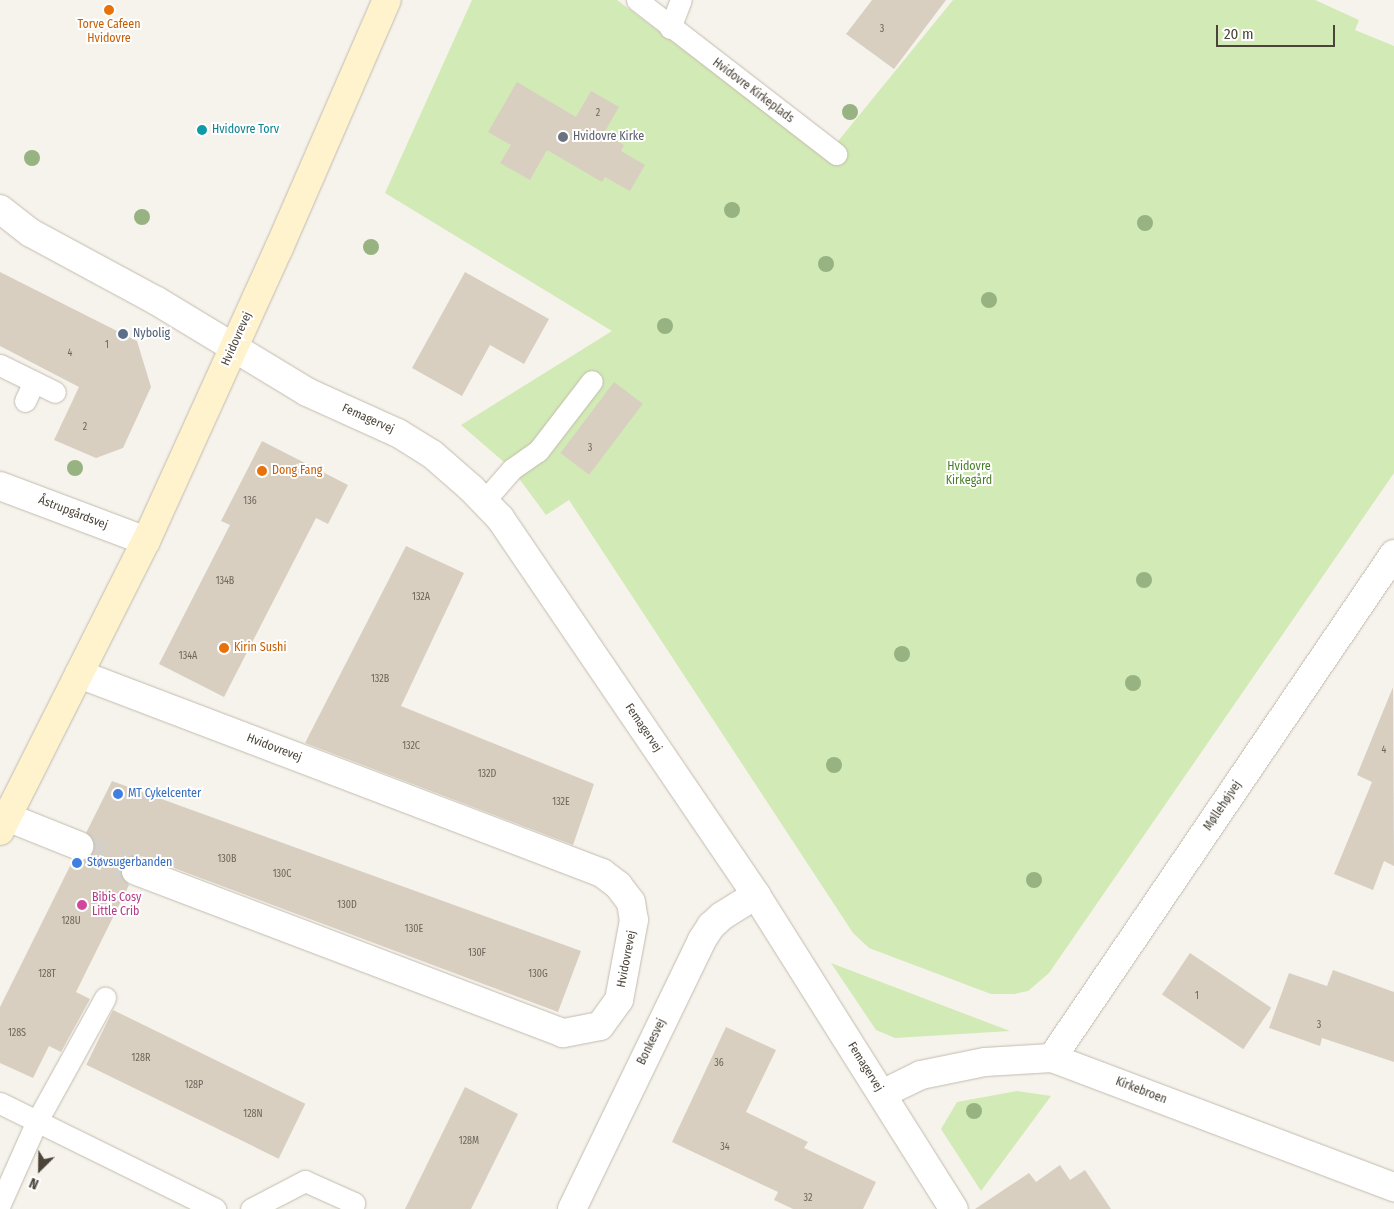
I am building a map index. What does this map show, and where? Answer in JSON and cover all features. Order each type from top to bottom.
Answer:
[{"type":"street","name":"Hvidovrevej","points":[[79,846],[4,824],[146,541],[387,0]]},
{"type":"street","points":[[0,209],[32,234],[157,301],[234,347]]},
{"type":"street","name":"Femagervej","points":[[234,347],[307,392],[398,433],[432,454],[484,501],[505,526],[756,895],[954,1209]]},
{"type":"street","name":"Åstrupgårdsvej","points":[[0,486],[146,541]]},
{"type":"street","name":"Møllehøjvej","points":[[1052,1058],[1391,564]]},
{"type":"street","name":"Hvidovrevej","points":[[79,674],[602,873],[618,886],[631,902],[634,920],[619,1000],[600,1026],[563,1033],[136,871]]},
{"type":"street","name":"Bonkesvej","points":[[572,1209],[702,940],[711,926],[722,916],[756,895]]},
{"type":"street","name":"Kirkebroen","points":[[882,1094],[921,1075],[986,1062],[1052,1058],[1394,1187]]},
{"type":"lane","name":"Hvidovre Kirkeplads","points":[[637,0],[670,28],[836,154]]},
{"type":"lane","points":[[670,28],[682,0]]},
{"type":"lane","points":[[0,365],[55,392]]},
{"type":"lane","points":[[484,501],[512,469],[538,451],[592,381]]},
{"type":"lane","points":[[25,401],[34,382]]},
{"type":"lane","points":[[0,1204],[37,1121],[105,998]]},
{"type":"lane","points":[[0,1103],[215,1209]]},
{"type":"lane","points":[[251,1209],[305,1181],[354,1203],[351,1209]]},
{"type":"green space","name":"Hvidovre Kirkegård","points":[[472,0],[617,0],[826,156],[953,0],[1315,0],[1359,20],[1355,30],[1394,46],[1394,473],[1049,973],[1028,991],[1014,994],[991,994],[869,948],[853,933],[569,500],[546,515],[512,469],[461,425],[612,331],[385,193]]},
{"type":"green space","points":[[831,963],[1010,1031],[895,1038],[876,1030]]},
{"type":"green space","points":[[1017,1091],[1051,1096],[981,1191],[941,1129],[957,1102]]},
{"type":"building","points":[[872,0],[946,0],[894,69],[846,34]]},
{"type":"building","name":"Hvidovre Kirke","points":[[517,82],[576,117],[591,91],[619,107],[604,133],[624,145],[621,151],[645,165],[630,191],[605,177],[602,182],[547,150],[530,180],[500,163],[511,145],[488,132]]},
{"type":"building","points":[[0,272],[137,341],[151,387],[123,448],[96,458],[54,440],[79,387],[0,346]]},
{"type":"building","points":[[465,272],[549,319],[524,364],[490,345],[462,396],[412,368]]},
{"type":"building","points":[[614,382],[643,404],[589,475],[560,453]]},
{"type":"building","points":[[262,441],[348,485],[328,524],[316,518],[224,697],[159,664],[230,525],[221,521]]},
{"type":"building","points":[[406,546],[464,573],[401,706],[594,784],[573,845],[305,743]]},
{"type":"building","points":[[1393,687],[1394,866],[1384,861],[1373,890],[1334,874],[1372,782],[1357,775]]},
{"type":"building","points":[[112,781],[581,951],[558,1012],[142,856],[134,856],[127,859],[122,865],[121,874],[129,885],[76,992],[90,999],[61,1052],[49,1046],[33,1078],[0,1063],[0,1007],[73,860],[82,861],[88,859],[93,852],[94,843],[86,833]]},
{"type":"building","points":[[1190,953],[1271,1008],[1243,1049],[1162,994]]},
{"type":"building","points":[[1333,970],[1394,992],[1394,1062],[1322,1038],[1320,1046],[1269,1028],[1289,973],[1327,986]]},
{"type":"building","points":[[113,1010],[305,1104],[279,1159],[86,1065]]},
{"type":"building","points":[[726,1027],[776,1050],[746,1112],[808,1142],[804,1148],[876,1182],[863,1209],[793,1209],[774,1200],[778,1192],[672,1142]]},
{"type":"building","points":[[465,1087],[518,1114],[471,1209],[405,1209]]},
{"type":"building","points":[[1060,1165],[1070,1180],[1085,1170],[1111,1209],[975,1209],[1029,1173],[1036,1182]]},
{"type":"tunnel","points":[[79,846],[136,871]]},
{"type":"place","name":"Torve Cafeen Hvidovre","points":[[109,10]]},
{"type":"place","name":"Hvidovre Torv","points":[[202,130]]},
{"type":"place","name":"Hvidovre Kirke","points":[[563,137]]},
{"type":"place","name":"Nybolig","points":[[123,334]]},
{"type":"place","name":"Dong Fang","points":[[262,471]]},
{"type":"place","name":"Kirin Sushi","points":[[224,648]]},
{"type":"place","name":"MT Cykelcenter","points":[[118,794]]},
{"type":"place","name":"Støvsugerbanden","points":[[77,863]]},
{"type":"place","name":"Bibis Cosy Little Crib","points":[[82,905]]}]
